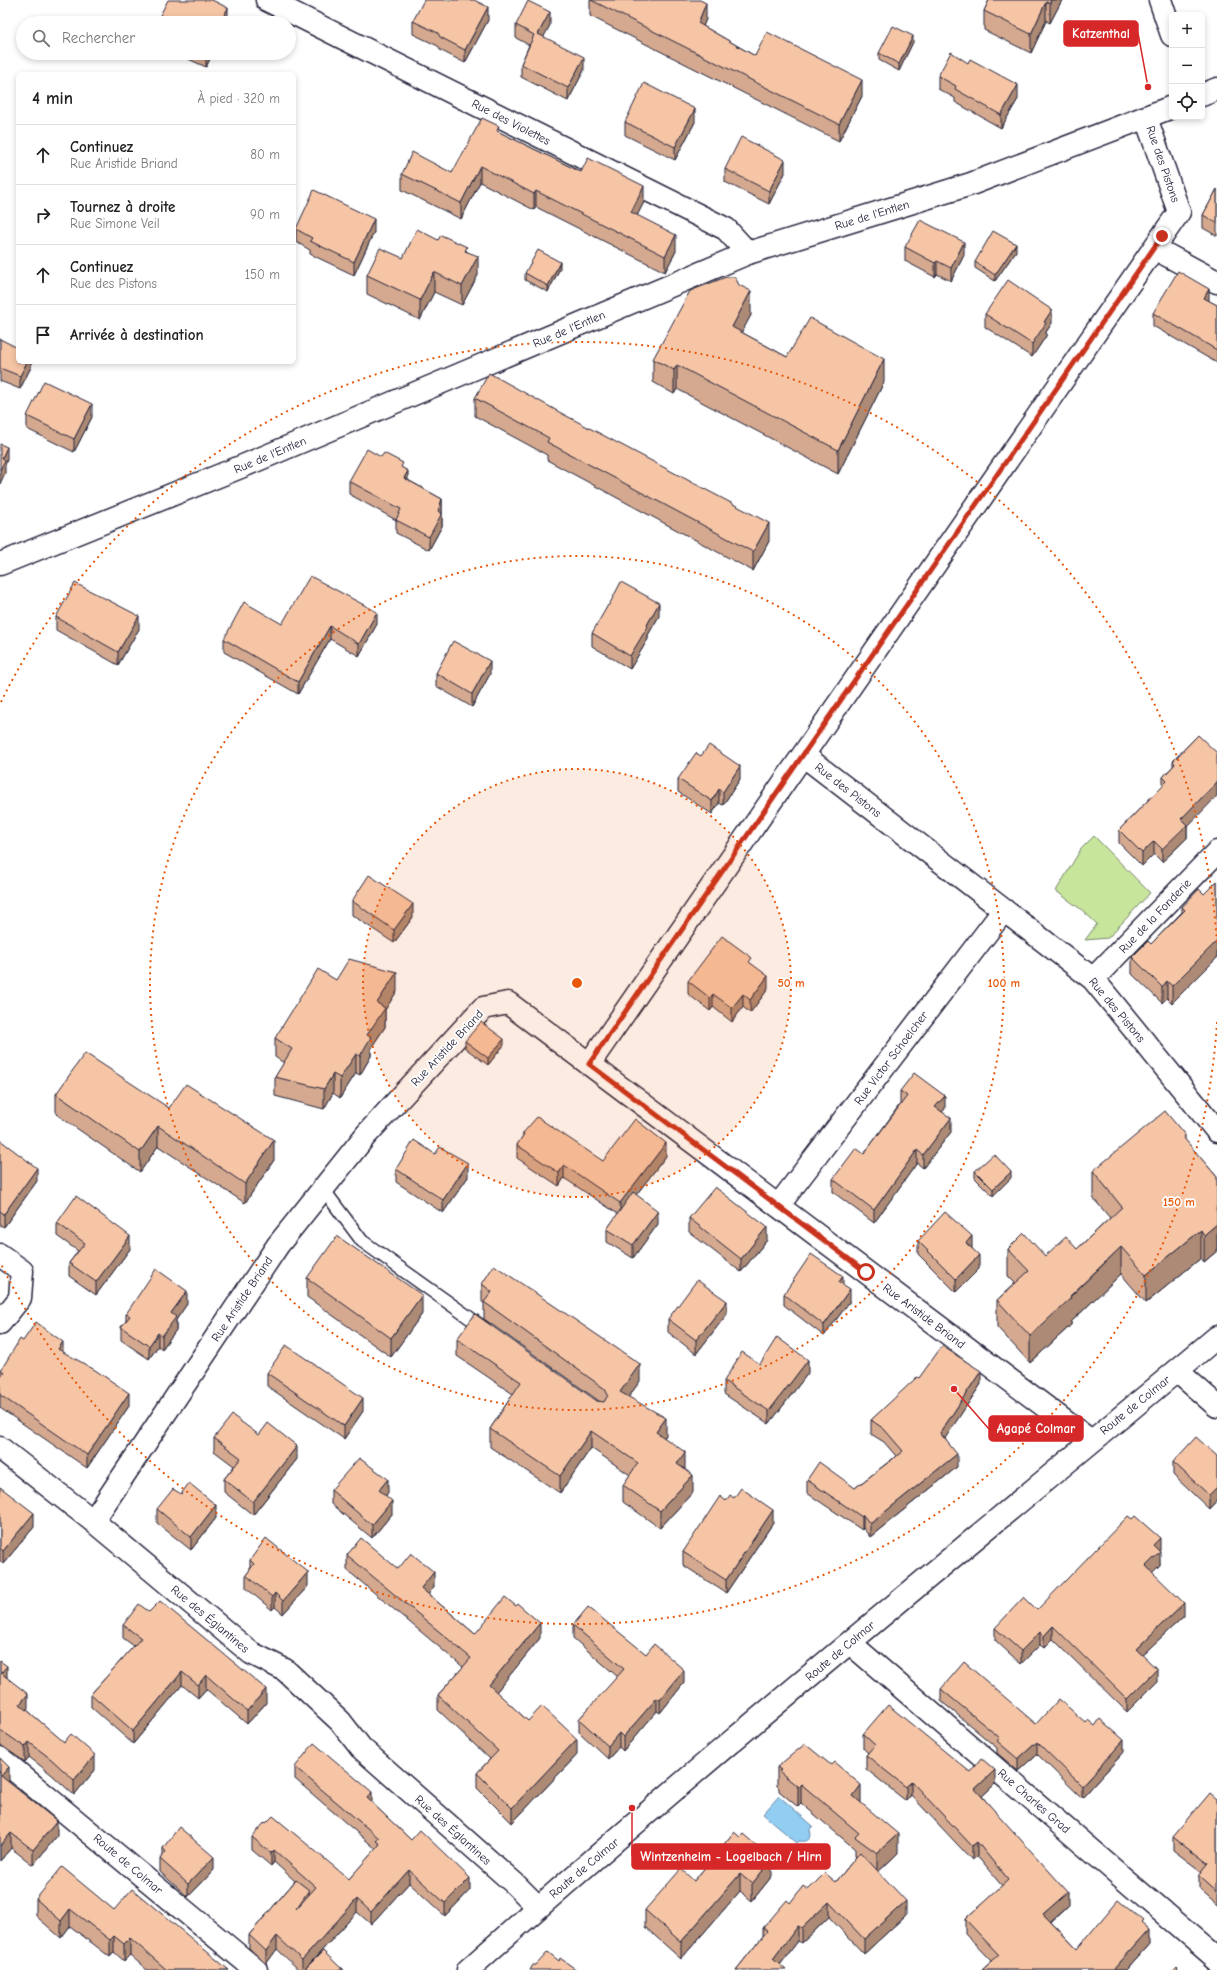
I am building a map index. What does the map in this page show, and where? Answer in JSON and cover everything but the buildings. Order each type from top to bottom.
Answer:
[{"type":"street","name":"Rue des Violettes","points":[[267,0],[726,229],[748,253]]},
{"type":"street","points":[[1160,0],[1169,26]]},
{"type":"street","points":[[1205,94],[1217,89]]},
{"type":"street","name":"Rue de l'Entlen","points":[[0,564],[222,475],[748,253],[971,184],[1169,108]]},
{"type":"street","name":"Rue des Pistons","points":[[1146,118],[1179,212],[803,755],[1093,979],[1217,1131]]},
{"type":"street","points":[[1154,248],[1217,282]]},
{"type":"street","points":[[589,1064],[803,755]]},
{"type":"street","name":"Rue de la Fonderie","points":[[1093,979],[1217,852]]},
{"type":"street","name":"Rue Victor Schoelcher","points":[[778,1206],[1004,910]]},
{"type":"street","name":"Rue Aristide Briand","points":[[93,1521],[278,1245],[366,1135],[483,1008],[508,1003],[1091,1441]]},
{"type":"street","points":[[0,1255],[22,1271],[20,1298],[0,1323]]},
{"type":"street","name":"Route de Colmar","points":[[468,1970],[538,1907],[850,1643],[1217,1337]]},
{"type":"street","points":[[1177,1371],[1217,1406]]},
{"type":"street","name":"Rue des Églantines","points":[[0,1448],[93,1521],[251,1653],[285,1670],[340,1721],[361,1748],[515,1884],[538,1907]]},
{"type":"street","name":"Rue Charles Grad","points":[[850,1643],[1217,1959]]},
{"type":"street","name":"Route de Colmar","points":[[0,1758],[256,1970]]},
{"type":"lane","points":[[324,1189],[362,1241],[491,1334]]},
{"type":"green space","points":[[1094,836],[1150,893],[1108,938],[1085,940],[1097,924],[1082,910],[1056,891],[1081,849]]},
{"type":"water","points":[[779,1796],[813,1826],[810,1829],[811,1836],[808,1840],[799,1841],[797,1843],[763,1814]]},
{"type":"place","name":"Katzenthal","points":[[1148,87]]},
{"type":"place","name":"Agapé Colmar","points":[[954,1389]]},
{"type":"place","name":"Wintzenheim - Logelbach / Hirn","points":[[632,1808]]},
{"type":"route","points":[[866,1272],[589,1064],[1162,236]]}]
